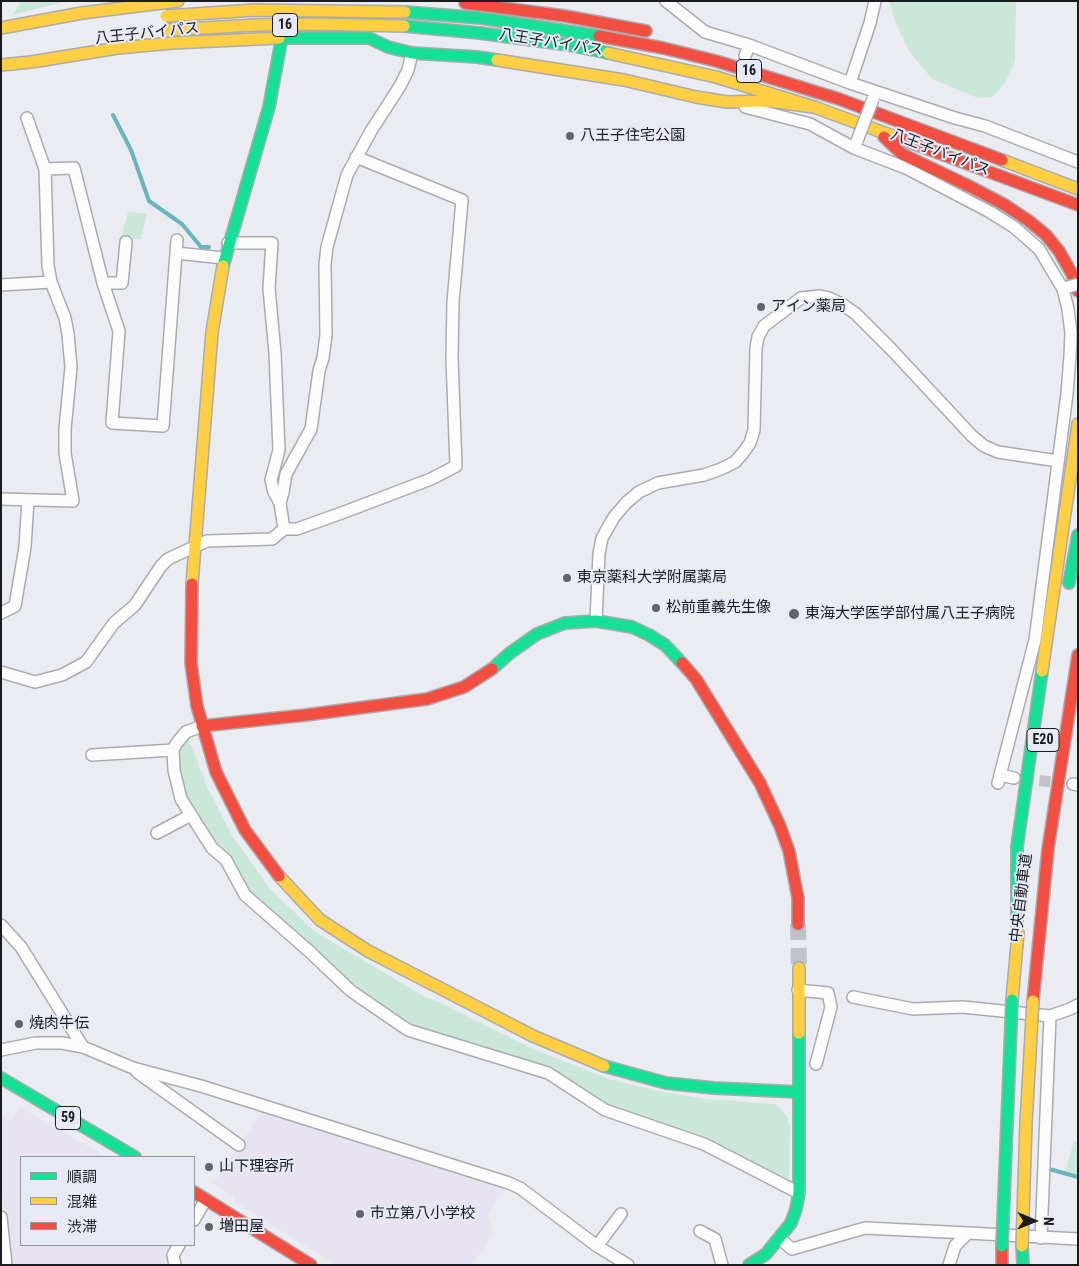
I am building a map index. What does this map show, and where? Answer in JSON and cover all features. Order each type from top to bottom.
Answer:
[{"type":"main road","points":[[1,28],[82,12],[178,1]]},
{"type":"main road","points":[[287,1],[269,107],[224,258],[212,332],[196,546],[192,570],[191,625],[192,663],[197,706],[216,772],[245,830],[278,877],[320,920],[368,951],[533,1036],[602,1065],[666,1082],[714,1088],[798,1092]]},
{"type":"main road","points":[[450,1],[509,7],[614,24],[661,34]]},
{"type":"main road","name":"八王子バイパス","points":[[162,16],[254,10],[435,13],[531,24],[622,40],[716,61],[806,88],[892,118],[1078,189]]},
{"type":"main road","name":"八王子バイパス","points":[[163,31],[255,25],[404,26],[525,38],[616,54],[716,77],[814,107],[1078,206]]},
{"type":"main road","points":[[1,39],[33,34]]},
{"type":"main road","points":[[1,66],[118,48],[226,39],[369,38],[388,47],[412,53],[476,58],[577,72],[727,102],[768,101],[814,107]]},
{"type":"main road","name":"16","points":[[743,51],[806,88]]},
{"type":"main road","points":[[1,55],[19,52]]},
{"type":"main road","points":[[616,54],[632,63],[678,76],[727,102]]},
{"type":"main road","points":[[876,129],[902,154],[971,187],[1005,205],[1029,221],[1046,235],[1059,251],[1072,274],[1072,288]]},
{"type":"main road","points":[[1017,946],[1017,847],[1078,424]]},
{"type":"main road","points":[[1067,593],[1078,535]]},
{"type":"main road","points":[[202,726],[306,715],[436,697],[455,691],[478,679],[537,634],[565,623],[596,621],[632,627],[665,645],[696,679],[760,783],[780,826],[789,851],[798,898],[798,924]]},
{"type":"main road","name":"中央自動車道","points":[[1022,1265],[1026,1123],[1038,940],[1048,850],[1078,655]]},
{"type":"main road","name":"中央自動車道","points":[[1002,1265],[1012,1000],[1042,743],[1052,686]]},
{"type":"main road","points":[[749,1265],[766,1254],[791,1223],[799,1193],[799,968]]},
{"type":"main road","name":"59","points":[[1,1078],[133,1156]]},
{"type":"main road","points":[[195,1193],[311,1265]]},
{"type":"street","points":[[369,38],[371,1]]},
{"type":"street","points":[[666,1],[705,32],[743,51],[850,83],[874,95],[985,126],[1078,162]]},
{"type":"street","points":[[850,83],[870,23],[875,1]]},
{"type":"street","points":[[280,503],[286,474],[311,429],[326,335],[325,264],[327,246],[347,175],[400,86],[408,70],[412,53]]},
{"type":"street","points":[[856,144],[874,95]]},
{"type":"street","points":[[727,102],[798,120],[856,144],[990,212],[1014,227],[1039,249],[1072,288],[1068,309],[1071,333],[1067,394],[1052,523],[1035,640],[999,779],[1014,778]]},
{"type":"street","points":[[1,500],[73,501],[65,453],[65,429],[71,367],[68,334],[65,318],[50,282],[46,228],[45,169],[28,118]]},
{"type":"street","points":[[1,672],[35,682],[62,675],[86,662],[114,623],[135,605],[168,559],[196,546],[208,541],[272,539],[284,529],[297,529],[339,514],[456,466],[452,340],[457,248],[462,200],[356,158]]},
{"type":"street","points":[[45,169],[74,168],[103,283],[119,331],[112,423],[163,426],[177,240]]},
{"type":"street","points":[[103,283],[122,283],[126,242]]},
{"type":"street","points":[[228,243],[272,243],[269,288],[275,353],[279,450],[271,480],[274,492],[280,503],[284,529]]},
{"type":"street","points":[[176,253],[224,258]]},
{"type":"street","points":[[1,285],[50,282]]},
{"type":"street","points":[[596,621],[599,554],[602,538],[614,517],[639,492],[658,483],[704,475],[721,469],[735,462],[743,453],[750,442],[754,430],[756,348],[758,337],[764,326],[801,298],[820,296],[829,298],[856,314],[972,436],[984,446],[998,452],[1058,461]]},
{"type":"street","points":[[1,613],[15,606],[25,547],[28,500]]},
{"type":"street","points":[[202,726],[186,732],[173,750],[174,770],[181,799],[212,848],[226,860],[245,895],[351,991],[408,1030],[548,1072],[605,1110],[704,1144],[799,1193]]},
{"type":"street","points":[[92,755],[173,750]]},
{"type":"street","points":[[157,833],[191,815]]},
{"type":"street","points":[[1,924],[21,946],[83,1047]]},
{"type":"street","points":[[798,990],[828,994],[832,1007],[816,1064]]},
{"type":"street","points":[[853,997],[913,1009],[963,1007],[1050,1016],[1070,1010],[1078,1004]]},
{"type":"street","points":[[1041,1238],[1050,1016]]},
{"type":"street","points":[[1,1050],[36,1042],[62,1043],[83,1047],[133,1068],[202,1086],[509,1183],[520,1188],[597,1246],[628,1265]]},
{"type":"street","points":[[133,1068],[240,1145]]},
{"type":"street","points":[[195,1218],[206,1199]]},
{"type":"street","points":[[597,1246],[621,1214]]},
{"type":"street","points":[[1,1217],[6,1265]]},
{"type":"street","points":[[779,1238],[792,1249],[866,1228],[1078,1239]]},
{"type":"street","points":[[700,1231],[715,1239],[722,1265]]},
{"type":"street","points":[[950,1265],[955,1246],[968,1233]]},
{"type":"street","points":[[175,1265],[173,1255],[178,1246]]},
{"type":"shaded area","points":[[266,1106],[509,1183],[487,1215],[494,1235],[471,1265],[336,1265],[235,1202],[234,1197],[213,1184]]},
{"type":"shaded area","points":[[20,1107],[104,1156],[20,1156],[20,1246],[170,1246],[167,1251],[168,1265],[10,1265],[1,1183],[1,1114],[11,1121]]},
{"type":"green space","points":[[22,1],[68,1],[12,15]]},
{"type":"green space","points":[[889,1],[1016,1],[1015,61],[1006,81],[993,97],[978,98],[932,79],[909,51],[896,23]]},
{"type":"green space","points":[[128,212],[147,214],[141,239],[121,238]]},
{"type":"green space","points":[[186,732],[207,787],[233,837],[271,890],[314,931],[427,998],[437,1001],[531,1048],[609,1079],[657,1091],[706,1099],[776,1104],[787,1116],[790,1126],[789,1188],[704,1144],[605,1110],[548,1073],[408,1030],[265,914],[181,799],[176,744]]},
{"type":"green space","points":[[1074,1141],[1078,1142],[1078,1177],[1065,1173]]},
{"type":"waterway","points":[[113,115],[131,150],[149,201],[182,224],[201,247],[209,247]]},
{"type":"waterway","points":[[1049,1169],[1078,1177]]},
{"type":"tunnel","points":[[1023,779],[1062,783]]},
{"type":"tunnel","points":[[798,924],[799,968]]},
{"type":"traffic: fast","points":[[405,12],[481,18],[599,36]]},
{"type":"traffic: fast","points":[[223,266],[269,107],[284,26]]},
{"type":"traffic: fast","points":[[404,26],[480,33],[569,45],[608,53]]},
{"type":"traffic: fast","points":[[279,38],[369,38],[388,47],[412,53],[497,60]]},
{"type":"traffic: fast","points":[[1069,583],[1078,535]]},
{"type":"traffic: fast","points":[[492,669],[510,653],[537,634],[565,623],[596,621],[632,627],[649,635],[665,645],[682,663]]},
{"type":"traffic: fast","points":[[1017,946],[1017,847],[1042,671]]},
{"type":"traffic: fast","points":[[1002,1246],[1012,1000]]},
{"type":"traffic: fast","points":[[749,1265],[766,1254],[791,1223],[796,1209],[799,1193],[799,1033]]},
{"type":"traffic: fast","points":[[604,1066],[666,1083],[714,1088],[798,1092]]},
{"type":"traffic: fast","points":[[1,1078],[133,1156]]},
{"type":"traffic: fast","points":[[1022,1246],[1023,1265]]},
{"type":"traffic: slow","points":[[1,28],[82,13],[178,1]]},
{"type":"traffic: slow","points":[[166,16],[254,10],[405,12]]},
{"type":"traffic: slow","points":[[167,30],[255,25],[404,26]]},
{"type":"traffic: slow","points":[[1,65],[118,48],[172,43],[279,38]]},
{"type":"traffic: slow","points":[[608,53],[716,77],[814,107],[901,139]]},
{"type":"traffic: slow","points":[[497,60],[624,80],[696,97],[727,102],[768,101],[814,107]]},
{"type":"traffic: slow","points":[[1002,160],[1078,189]]},
{"type":"traffic: slow","points":[[192,584],[212,332],[223,266]]},
{"type":"traffic: slow","points":[[1042,671],[1078,424]]},
{"type":"traffic: slow","points":[[279,876],[320,920],[368,951],[533,1036],[604,1066]]},
{"type":"traffic: slow","points":[[1012,1000],[1018,933]]},
{"type":"traffic: slow","points":[[799,968],[799,1033]]},
{"type":"traffic: slow","points":[[1022,1246],[1026,1123],[1033,1001]]},
{"type":"traffic: jam","points":[[465,3],[565,16],[646,31]]},
{"type":"traffic: jam","points":[[599,36],[663,48],[716,61],[839,99],[1002,160]]},
{"type":"traffic: jam","points":[[884,137],[902,154],[971,187],[1005,205],[1029,221],[1046,235],[1059,251],[1072,274],[1078,291]]},
{"type":"traffic: jam","points":[[901,139],[1078,205]]},
{"type":"traffic: jam","points":[[192,584],[191,663],[197,706],[216,772],[245,830],[279,876]]},
{"type":"traffic: jam","points":[[1033,1001],[1048,849],[1078,655]]},
{"type":"traffic: jam","points":[[682,663],[696,679],[760,783],[780,826],[789,851],[798,898],[798,924]]},
{"type":"traffic: jam","points":[[202,726],[427,699],[464,687],[492,669]]},
{"type":"traffic: jam","points":[[195,1193],[311,1265]]},
{"type":"traffic: jam","points":[[1002,1246],[1002,1265]]},
{"type":"place","name":"八王子住宅公園","points":[[570,136]]},
{"type":"place","name":"アイン薬局","points":[[761,307]]},
{"type":"place","name":"東京薬科大学附属薬局","points":[[567,578]]},
{"type":"place","name":"松前重義先生像","points":[[656,608]]},
{"type":"place","name":"東海大学医学部付属八王子病院","points":[[794,614]]},
{"type":"place","name":"焼肉牛伝","points":[[19,1024]]},
{"type":"place","name":"山下理容所","points":[[209,1167]]},
{"type":"place","name":"市立第八小学校","points":[[360,1214]]},
{"type":"place","name":"増田屋","points":[[209,1227]]}]
